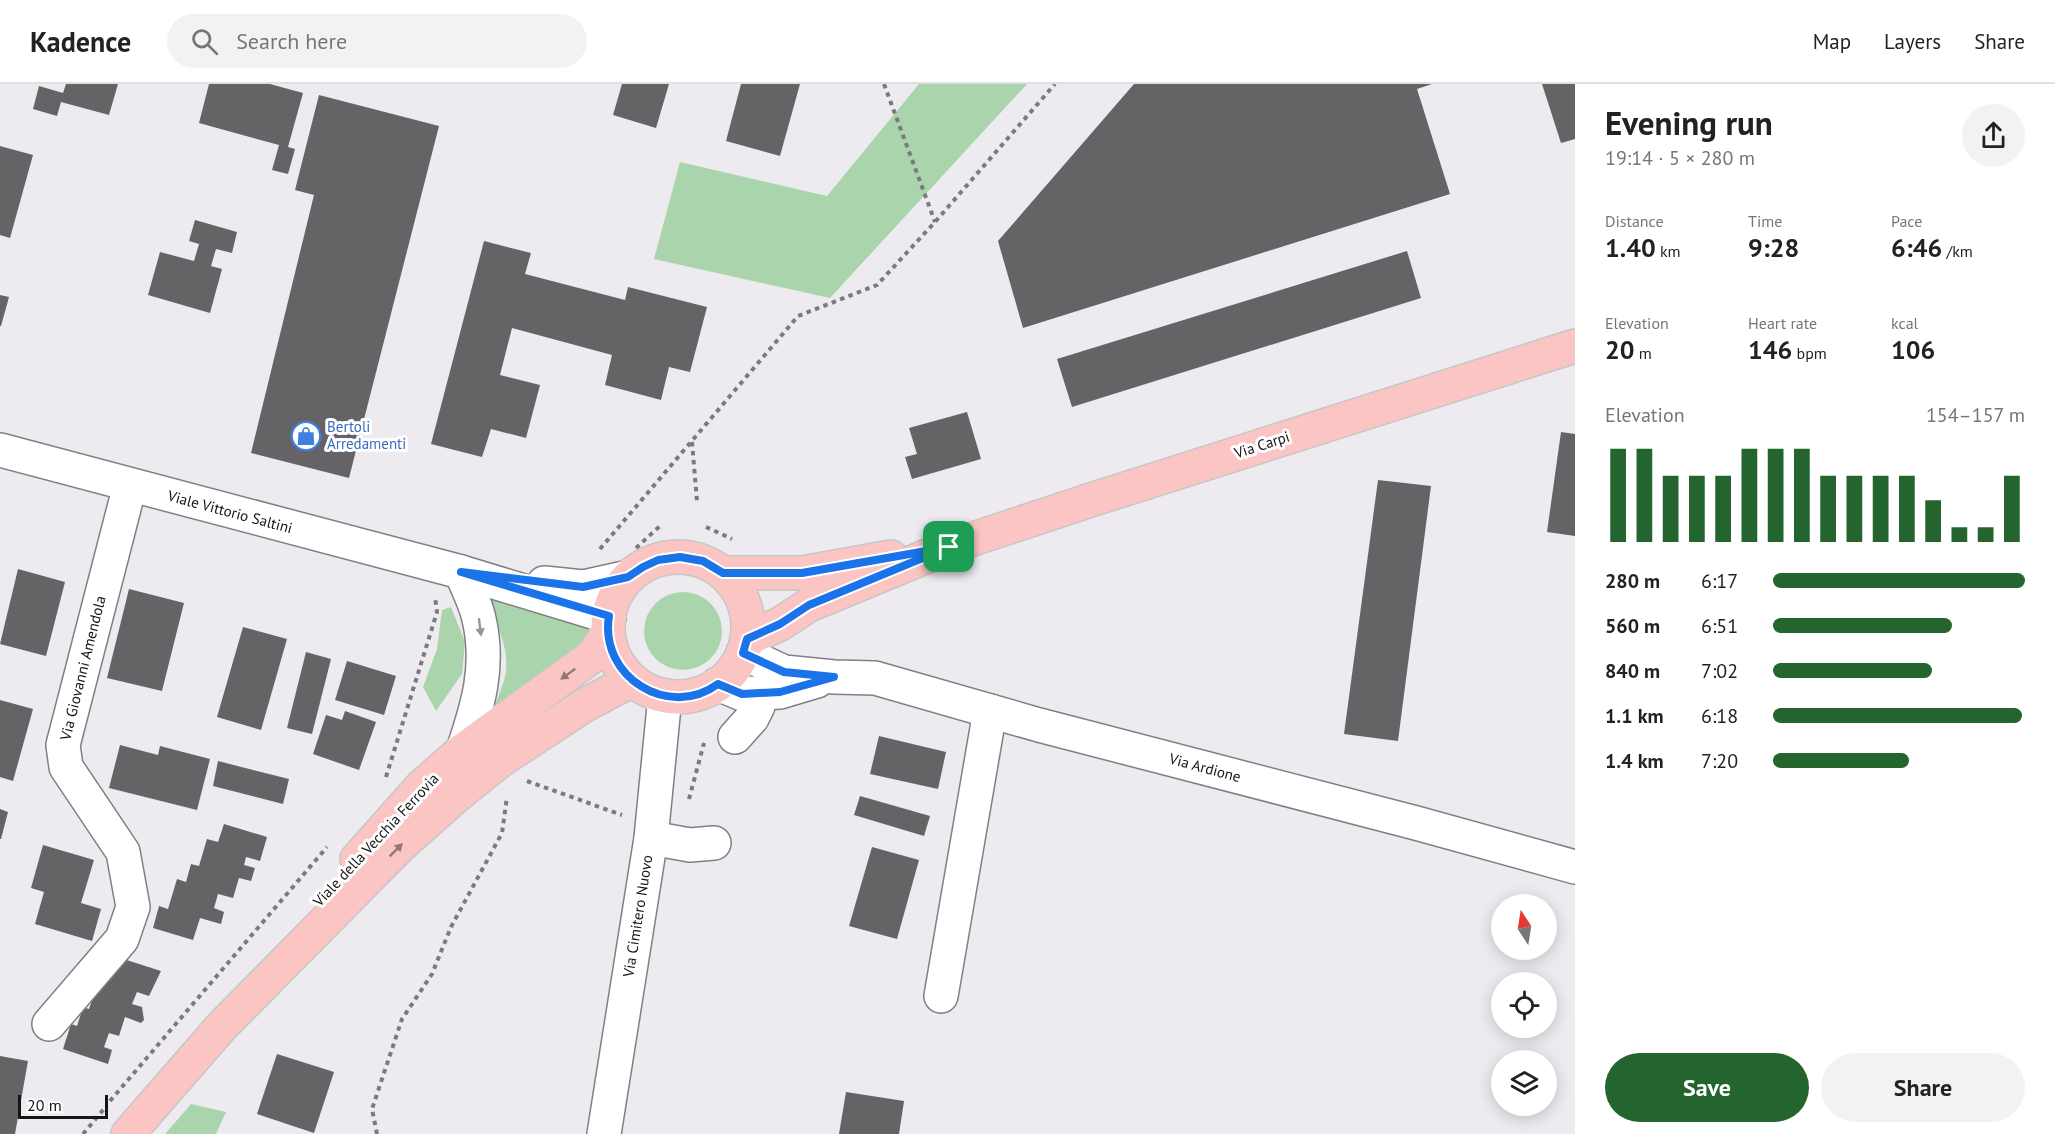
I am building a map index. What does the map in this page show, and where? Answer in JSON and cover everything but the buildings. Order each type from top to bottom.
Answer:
[{"type":"main road","name":"Via Carpi","points":[[745,646],[809,605],[949,547],[1575,346]]},
{"type":"main road","name":"Via Carpi","points":[[723,573],[802,573],[949,547]]},
{"type":"main road","points":[[678,557],[703,561],[723,573],[734,584],[743,600],[748,618],[745,646],[733,671],[718,684],[696,695],[686,697],[665,696],[651,692],[632,680],[617,662],[610,644],[608,624],[613,600],[628,577],[651,562],[678,557]]},
{"type":"main road","name":"Viale della Vecchia Ferrovia","points":[[222,1026],[299,923],[422,786],[463,750],[594,655],[608,624]]},
{"type":"main road","name":"Viale della Vecchia Ferrovia","points":[[128,1134],[222,1026],[401,845],[462,790],[501,760],[585,705],[632,680]]},
{"type":"street","name":"Viale Vittorio Saltini","points":[[0,450],[446,569],[608,624]]},
{"type":"street","name":"Via Giovanni Amendola","points":[[49,1024],[122,939],[133,907],[123,852],[66,767],[63,745],[130,485]]},
{"type":"street","name":"Viale Vittorio Saltini","points":[[446,569],[583,587],[628,577]]},
{"type":"street","points":[[446,569],[479,619],[484,670],[476,712],[463,750]]},
{"type":"street","name":"Via Ardione","points":[[745,646],[784,672],[875,678],[990,711],[1575,867]]},
{"type":"street","name":"Via Ardione","points":[[718,684],[742,694],[780,692],[834,677]]},
{"type":"street","points":[[720,736],[752,718],[758,706],[754,693]]},
{"type":"street","name":"Via Cimitero Nuovo","points":[[604,1134],[652,832],[665,696]]},
{"type":"street","points":[[941,996],[990,711]]},
{"type":"street","points":[[652,832],[690,845],[714,843]]},
{"type":"path","points":[[884,84],[935,222]]},
{"type":"path","points":[[595,555],[798,316],[877,285],[1055,84]]},
{"type":"path","points":[[692,442],[697,501]]},
{"type":"path","points":[[385,778],[437,612],[435,595],[427,586],[446,569]]},
{"type":"path","points":[[688,802],[720,736]]},
{"type":"path","points":[[521,779],[652,832]]},
{"type":"path","points":[[376,1134],[372,1109],[402,1019],[432,974],[451,927],[502,834],[508,787]]},
{"type":"path","points":[[83,1134],[331,842]]},
{"type":"green space","points":[[919,84],[1027,84],[830,298],[654,259],[680,162],[827,196]]},
{"type":"green space","points":[[675,592],[691,592],[705,598],[716,609],[722,623],[722,639],[716,653],[705,664],[691,670],[675,670],[661,664],[650,653],[644,639],[644,623],[650,609],[661,598]]},
{"type":"green space","points":[[481,595],[588,627],[589,632],[580,649],[492,712],[504,681],[506,661],[503,641]]},
{"type":"green space","points":[[451,607],[465,642],[462,674],[436,711],[423,687],[437,649],[442,610]]},
{"type":"green space","points":[[191,1104],[226,1112],[216,1134],[165,1134]]},
{"type":"place","name":"Bertoli Arredamenti","points":[[306,436]]},
{"type":"route","points":[[949,547],[809,605],[780,624],[747,639],[743,653],[784,672],[834,677],[780,692],[742,694],[718,684],[702,693],[686,697],[669,697],[651,692],[628,677],[613,654],[607,627],[609,616],[461,572],[583,587],[628,577],[651,562],[669,557],[687,557],[703,561],[723,573],[802,573],[949,547]]}]
